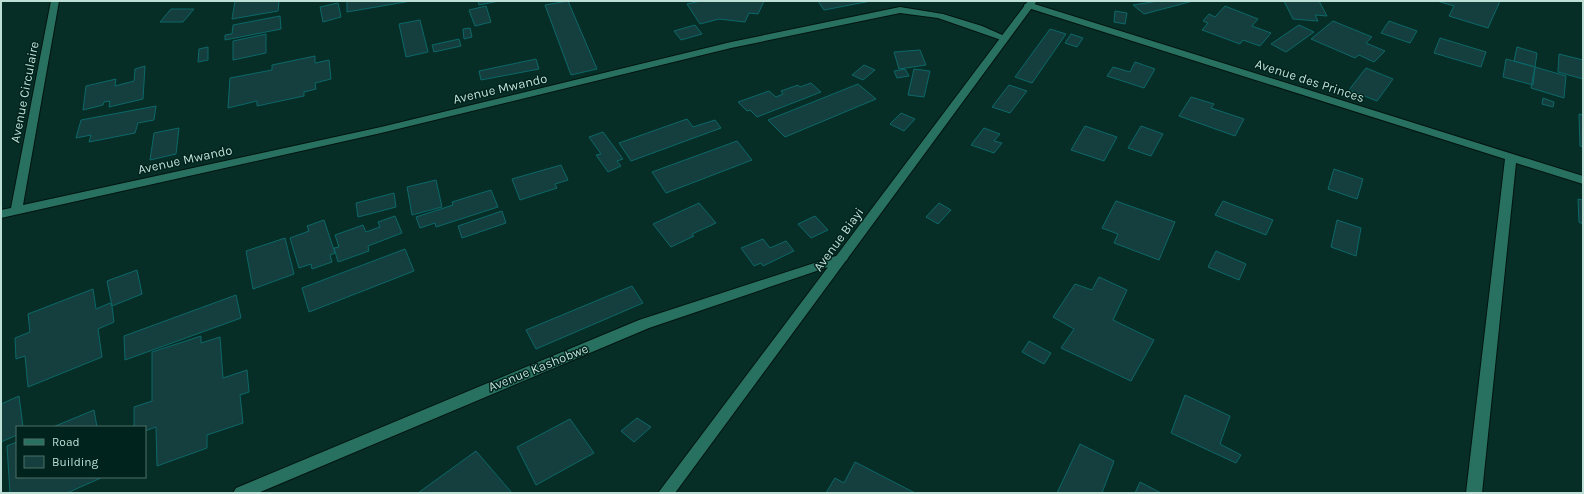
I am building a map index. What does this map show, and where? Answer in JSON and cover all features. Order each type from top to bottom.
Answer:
[{"type":"street","name":"Avenue Circulaire","points":[[16,211],[55,1]]},
{"type":"street","points":[[892,1],[900,10]]},
{"type":"street","name":"Avenue Biayi","points":[[666,493],[1031,3]]},
{"type":"street","name":"Avenue des Princes","points":[[1031,3],[1583,180]]},
{"type":"street","name":"Avenue Mwando","points":[[1,214],[388,129],[738,43],[900,10],[914,10],[943,16],[1004,38]]},
{"type":"street","points":[[1474,493],[1511,157]]},
{"type":"street","name":"Avenue Kashobwe","points":[[241,493],[644,324],[842,258]]},
{"type":"building","points":[[235,1],[279,1],[278,11],[232,19]]},
{"type":"building","points":[[347,1],[411,1],[347,12]]},
{"type":"building","points":[[478,1],[499,1],[479,5]]},
{"type":"building","points":[[568,1],[597,69],[571,75],[545,5]]},
{"type":"building","points":[[701,1],[764,1],[758,14],[749,13],[745,22],[719,19],[700,24],[687,4]]},
{"type":"building","points":[[818,1],[871,1],[824,10]]},
{"type":"building","points":[[1158,1],[1193,1],[1144,14],[1133,5]]},
{"type":"building","points":[[1284,1],[1319,1],[1327,16],[1315,15],[1318,21],[1293,19]]},
{"type":"building","points":[[1437,1],[1500,1],[1488,28],[1449,16],[1454,6]]},
{"type":"building","points":[[338,3],[341,17],[323,22],[320,7]]},
{"type":"building","points":[[486,6],[491,22],[475,26],[469,10]]},
{"type":"building","points":[[1225,6],[1258,19],[1252,26],[1271,33],[1260,46],[1243,40],[1240,44],[1202,30],[1208,23],[1203,21],[1209,14],[1215,17]]},
{"type":"building","points":[[171,9],[194,9],[183,22],[160,22]]},
{"type":"building","points":[[1115,11],[1127,13],[1125,24],[1114,22]]},
{"type":"building","points":[[280,16],[281,29],[225,40],[225,35],[232,34],[233,25]]},
{"type":"building","points":[[420,20],[428,52],[406,57],[399,24]]},
{"type":"building","points":[[1333,21],[1372,37],[1366,43],[1385,51],[1374,62],[1359,55],[1355,58],[1311,39]]},
{"type":"building","points":[[1389,21],[1417,31],[1410,43],[1381,33]]},
{"type":"building","points":[[695,25],[702,34],[681,40],[674,31]]},
{"type":"building","points":[[1299,25],[1314,32],[1286,52],[1271,44]]},
{"type":"building","points":[[470,28],[472,37],[464,39],[463,29]]},
{"type":"building","points":[[1050,29],[1066,34],[1032,83],[1015,77]]},
{"type":"building","points":[[266,34],[266,53],[233,60],[233,41]]},
{"type":"building","points":[[1071,34],[1083,38],[1077,47],[1065,43]]},
{"type":"building","points":[[1440,38],[1486,52],[1481,67],[1434,53]]},
{"type":"building","points":[[459,39],[461,46],[434,52],[432,45]]},
{"type":"building","points":[[208,47],[208,60],[198,62],[199,49]]},
{"type":"building","points":[[1517,47],[1537,53],[1535,67],[1514,61]]},
{"type":"building","points":[[920,50],[926,65],[899,69],[894,52]]},
{"type":"building","points":[[1559,54],[1583,60],[1583,79],[1558,72]]},
{"type":"building","points":[[315,56],[315,63],[329,60],[331,79],[315,83],[316,89],[304,92],[304,96],[257,106],[257,101],[228,108],[230,78],[272,70],[272,65]]},
{"type":"building","points":[[536,59],[539,69],[481,80],[479,71]]},
{"type":"building","points":[[1506,59],[1535,67],[1533,85],[1503,77]]},
{"type":"building","points":[[1135,62],[1155,69],[1144,88],[1107,76],[1113,67],[1130,72]]},
{"type":"building","points":[[864,65],[875,70],[863,80],[852,75]]},
{"type":"building","points":[[145,66],[143,99],[109,107],[110,101],[104,102],[103,105],[83,110],[86,86],[116,79],[115,86],[134,81],[135,69]]},
{"type":"building","points":[[1535,67],[1566,76],[1564,98],[1531,88]]},
{"type":"building","points":[[1366,68],[1393,79],[1377,101],[1349,90]]},
{"type":"building","points":[[905,69],[909,76],[897,78],[894,71]]},
{"type":"building","points":[[914,69],[930,71],[924,97],[908,95]]},
{"type":"building","points":[[811,83],[821,92],[757,117],[750,110],[747,111],[738,102],[769,91],[776,97],[783,94],[781,91],[798,85],[800,87]]},
{"type":"building","points":[[858,84],[876,99],[785,137],[768,120]]},
{"type":"building","points":[[1009,85],[1027,91],[1010,113],[992,107]]},
{"type":"building","points":[[1191,97],[1214,104],[1211,108],[1244,119],[1235,136],[1179,116]]},
{"type":"building","points":[[1543,98],[1554,102],[1553,107],[1542,104]]},
{"type":"building","points":[[156,106],[154,120],[138,123],[135,133],[89,142],[91,135],[76,138],[81,120]]},
{"type":"building","points":[[901,113],[915,119],[904,131],[890,124]]},
{"type":"building","points":[[1579,114],[1583,115],[1583,147],[1580,146]]},
{"type":"building","points":[[687,119],[693,127],[715,120],[721,128],[631,161],[619,143]]},
{"type":"building","points":[[1085,126],[1117,137],[1104,161],[1071,150]]},
{"type":"building","points":[[1141,126],[1163,134],[1151,156],[1128,148]]},
{"type":"building","points":[[179,128],[176,154],[150,160],[154,133]]},
{"type":"building","points":[[984,128],[1000,134],[994,141],[1002,143],[994,153],[971,145]]},
{"type":"building","points":[[603,132],[623,159],[617,161],[621,166],[608,172],[596,155],[601,154],[589,137]]},
{"type":"building","points":[[737,141],[752,160],[666,193],[652,172]]},
{"type":"building","points":[[561,165],[568,180],[555,184],[557,188],[520,200],[512,179]]},
{"type":"building","points":[[1334,169],[1363,179],[1357,199],[1328,189]]},
{"type":"building","points":[[436,180],[442,207],[412,215],[407,187]]},
{"type":"building","points":[[491,190],[498,207],[436,227],[435,223],[420,228],[416,217],[453,205],[452,202]]},
{"type":"building","points":[[394,193],[396,207],[358,217],[356,203]]},
{"type":"building","points":[[1578,199],[1583,200],[1583,224],[1579,222]]},
{"type":"building","points":[[1116,201],[1175,222],[1159,260],[1114,243],[1118,234],[1102,228]]},
{"type":"building","points":[[1223,201],[1273,220],[1266,235],[1215,215]]},
{"type":"building","points":[[699,203],[716,223],[692,234],[694,236],[671,247],[653,224]]},
{"type":"building","points":[[939,203],[951,210],[938,224],[926,217]]},
{"type":"building","points":[[502,211],[506,223],[462,238],[458,226]]},
{"type":"building","points":[[395,216],[402,233],[368,246],[369,251],[338,262],[334,248],[339,247],[335,235],[363,225],[366,232],[380,227],[378,222]]},
{"type":"building","points":[[815,216],[828,230],[811,238],[798,224]]},
{"type":"building","points":[[324,220],[335,253],[330,255],[332,262],[312,269],[311,264],[299,268],[290,238],[309,231],[307,226]]},
{"type":"building","points":[[1337,220],[1361,228],[1356,256],[1331,247]]},
{"type":"building","points":[[285,238],[294,274],[253,289],[246,251]]},
{"type":"building","points":[[763,239],[770,248],[786,241],[794,251],[763,266],[761,263],[754,266],[741,248]]},
{"type":"building","points":[[405,249],[414,271],[309,312],[302,288]]},
{"type":"building","points":[[1216,251],[1246,264],[1239,280],[1208,267]]},
{"type":"building","points":[[137,270],[142,294],[112,306],[107,281]]},
{"type":"building","points":[[1099,277],[1127,290],[1113,320],[1154,340],[1131,381],[1061,348],[1074,329],[1053,317],[1075,284],[1092,290]]},
{"type":"building","points":[[632,286],[643,303],[536,349],[526,330]]},
{"type":"building","points":[[93,289],[96,309],[110,303],[112,306],[114,322],[98,329],[102,357],[28,387],[25,356],[16,359],[15,338],[30,332],[28,314]]},
{"type":"building","points":[[236,295],[241,318],[125,360],[124,336]]},
{"type":"building","points":[[201,336],[201,343],[220,337],[223,378],[247,370],[249,392],[240,395],[243,423],[207,435],[207,448],[157,466],[156,427],[146,431],[146,426],[134,426],[134,407],[152,401],[152,352]]},
{"type":"building","points":[[1029,341],[1051,353],[1044,364],[1022,352]]},
{"type":"building","points":[[1185,395],[1230,416],[1220,444],[1241,455],[1236,463],[1171,433]]},
{"type":"building","points":[[19,396],[23,426],[16,426],[16,435],[1,442],[1,404]]},
{"type":"building","points":[[94,410],[97,426],[55,426]]},
{"type":"building","points":[[637,418],[651,427],[634,442],[621,431]]},
{"type":"building","points":[[570,419],[594,453],[536,485],[517,447]]},
{"type":"building","points":[[16,442],[16,478],[101,478],[67,493],[10,493],[7,446]]},
{"type":"building","points":[[1080,444],[1114,461],[1102,493],[1057,493]]},
{"type":"building","points":[[476,451],[512,493],[418,493]]},
{"type":"building","points":[[855,462],[915,493],[826,493],[835,478],[844,483]]},
{"type":"building","points":[[1140,482],[1161,493],[1135,493]]}]
